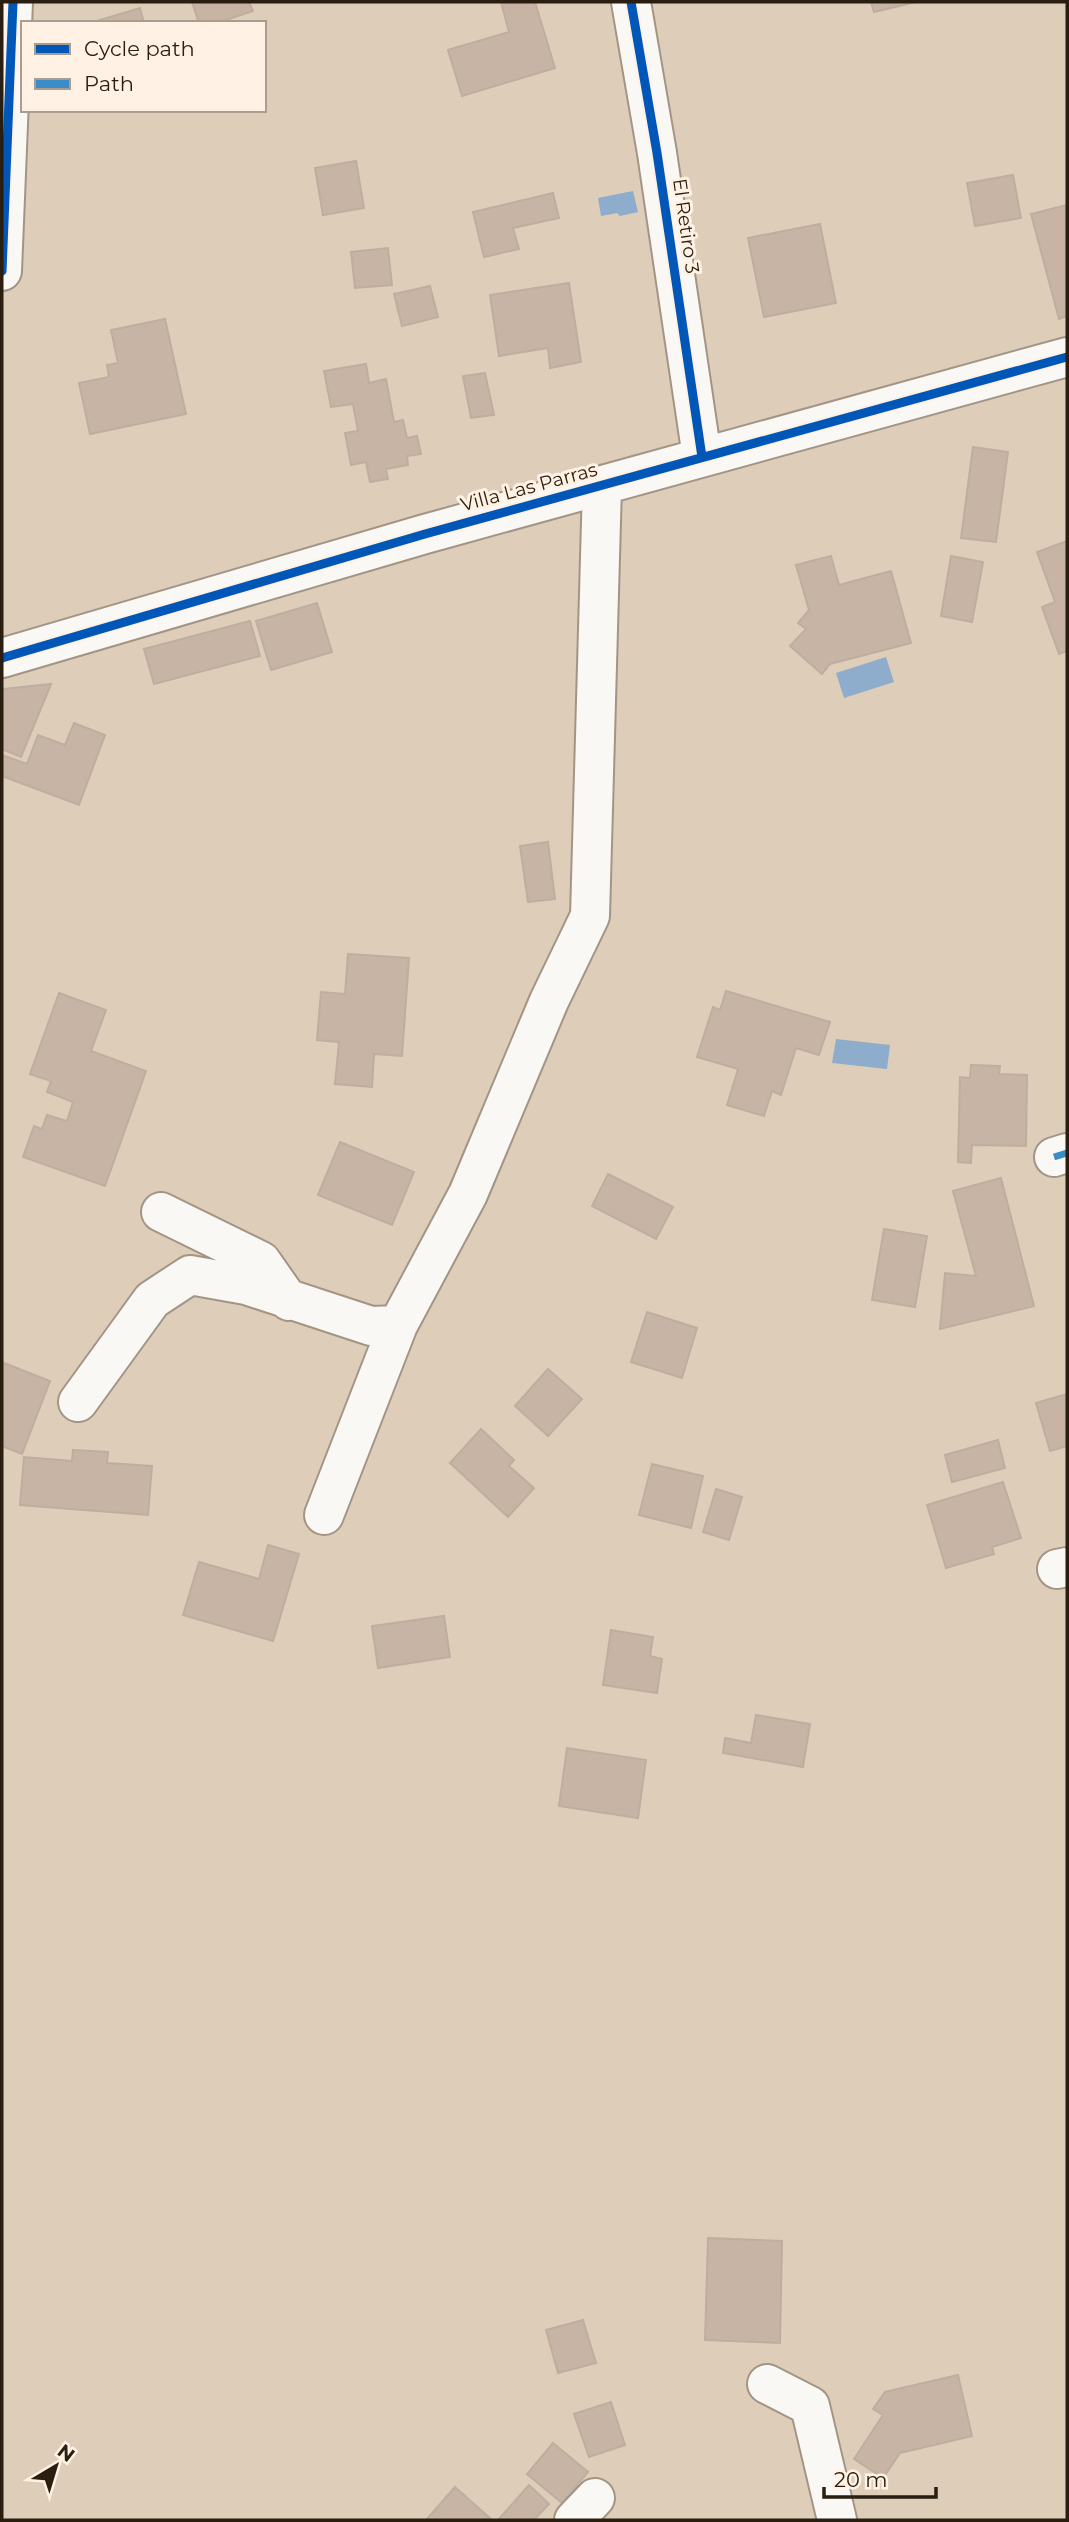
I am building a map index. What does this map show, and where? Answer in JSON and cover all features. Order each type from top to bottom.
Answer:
[{"type":"street","points":[[2,271],[13,2]]},
{"type":"street","name":"El Retiro 3","points":[[631,2],[657,153],[702,457]]},
{"type":"street","name":"Villa Las Parras","points":[[2,658],[425,534],[1067,357]]},
{"type":"street","points":[[324,1515],[397,1325],[468,1194],[549,1001],[590,916],[602,486]]},
{"type":"street","points":[[161,1212],[261,1261],[289,1301]]},
{"type":"street","points":[[78,1402],[152,1300],[190,1275],[246,1285],[371,1326],[397,1325]]},
{"type":"street","points":[[767,2384],[810,2406],[837,2520]]},
{"type":"water","points":[[633,191],[638,212],[601,216],[598,198]]},
{"type":"water","points":[[886,657],[894,682],[844,698],[836,673]]},
{"type":"water","points":[[836,1039],[890,1045],[887,1069],[832,1063]]},
{"type":"building","points":[[192,2],[249,2],[253,11],[223,21],[198,21]]},
{"type":"building","points":[[501,2],[535,2],[555,68],[462,96],[448,50],[509,32]]},
{"type":"building","points":[[871,2],[916,2],[874,12]]},
{"type":"building","points":[[140,8],[143,21],[97,21]]},
{"type":"building","points":[[356,161],[364,208],[323,215],[315,168]]},
{"type":"building","points":[[1013,175],[1021,218],[975,226],[967,183]]},
{"type":"building","points":[[553,193],[559,218],[513,228],[519,249],[484,257],[473,212]]},
{"type":"building","points":[[1067,205],[1067,316],[1059,319],[1031,214]]},
{"type":"building","points":[[820,224],[836,303],[764,317],[748,238]]},
{"type":"building","points":[[388,248],[392,285],[355,288],[351,252]]},
{"type":"building","points":[[569,283],[581,362],[550,368],[548,348],[499,356],[490,295]]},
{"type":"building","points":[[430,286],[438,317],[402,326],[394,294]]},
{"type":"building","points":[[165,319],[186,414],[90,434],[79,383],[109,377],[107,365],[118,363],[111,330]]},
{"type":"building","points":[[366,364],[369,383],[386,379],[394,422],[403,420],[407,438],[417,436],[421,454],[407,456],[408,465],[386,469],[388,479],[370,482],[366,462],[351,465],[345,433],[358,431],[353,404],[331,407],[324,371]]},
{"type":"building","points":[[485,373],[494,415],[471,418],[463,376]]},
{"type":"building","points":[[973,447],[1008,452],[996,542],[961,538]]},
{"type":"building","points":[[1067,541],[1067,651],[1059,654],[1042,607],[1055,602],[1037,552]]},
{"type":"building","points":[[831,556],[839,585],[891,571],[911,643],[830,664],[822,674],[790,646],[806,629],[798,623],[809,610],[796,565]]},
{"type":"building","points":[[951,556],[983,562],[972,622],[941,616]]},
{"type":"building","points":[[317,603],[332,652],[271,670],[256,621]]},
{"type":"building","points":[[250,621],[260,656],[154,684],[144,649]]},
{"type":"building","points":[[51,684],[21,757],[2,749],[4,689]]},
{"type":"building","points":[[74,723],[105,735],[79,805],[2,776],[2,755],[27,764],[38,735],[65,745]]},
{"type":"building","points":[[548,842],[555,899],[528,902],[520,846]]},
{"type":"building","points":[[348,954],[409,958],[402,1056],[374,1054],[372,1087],[335,1084],[339,1042],[317,1040],[321,992],[345,994]]},
{"type":"building","points":[[726,991],[830,1022],[819,1055],[796,1048],[781,1095],[772,1091],[764,1116],[727,1105],[738,1069],[697,1057],[713,1007],[720,1010]]},
{"type":"building","points":[[59,993],[106,1010],[91,1051],[146,1071],[105,1186],[23,1157],[34,1126],[42,1129],[47,1115],[67,1121],[73,1102],[47,1092],[51,1081],[30,1074]]},
{"type":"building","points":[[971,1065],[1000,1066],[999,1074],[1027,1075],[1026,1146],[972,1145],[971,1163],[958,1162],[960,1077],[970,1078]]},
{"type":"building","points":[[340,1142],[414,1172],[392,1225],[318,1195]]},
{"type":"building","points":[[608,1174],[673,1207],[656,1239],[592,1206]]},
{"type":"building","points":[[1001,1178],[1034,1306],[940,1329],[945,1273],[976,1276],[953,1191]]},
{"type":"building","points":[[884,1229],[927,1236],[915,1307],[872,1300]]},
{"type":"building","points":[[647,1312],[697,1328],[682,1378],[631,1362]]},
{"type":"building","points":[[4,1363],[50,1381],[22,1454],[2,1446]]},
{"type":"building","points":[[548,1369],[582,1399],[548,1436],[515,1406]]},
{"type":"building","points":[[1067,1394],[1067,1446],[1050,1451],[1036,1403]]},
{"type":"building","points":[[481,1429],[514,1460],[509,1466],[534,1488],[508,1517],[450,1463]]},
{"type":"building","points":[[998,1440],[1005,1468],[952,1482],[945,1455]]},
{"type":"building","points":[[73,1450],[108,1452],[107,1463],[152,1466],[148,1515],[20,1505],[24,1457],[72,1461]]},
{"type":"building","points":[[652,1464],[703,1476],[691,1528],[639,1515]]},
{"type":"building","points":[[1003,1482],[1021,1538],[992,1547],[994,1554],[946,1568],[927,1505]]},
{"type":"building","points":[[716,1489],[742,1497],[729,1540],[703,1532]]},
{"type":"building","points":[[268,1545],[299,1554],[273,1641],[183,1615],[199,1562],[259,1579]]},
{"type":"building","points":[[444,1616],[450,1657],[378,1668],[372,1626]]},
{"type":"building","points":[[611,1630],[653,1637],[650,1656],[662,1659],[657,1693],[603,1685]]},
{"type":"building","points":[[756,1715],[810,1724],[803,1767],[723,1753],[725,1738],[751,1743]]},
{"type":"building","points":[[567,1748],[646,1760],[638,1818],[559,1806]]},
{"type":"building","points":[[708,2238],[782,2241],[780,2343],[705,2340]]},
{"type":"building","points":[[583,2320],[596,2363],[558,2373],[546,2330]]},
{"type":"building","points":[[958,2375],[972,2436],[900,2453],[883,2478],[854,2459],[883,2415],[873,2409],[885,2392]]},
{"type":"building","points":[[611,2402],[625,2445],[589,2457],[574,2414]]},
{"type":"building","points":[[553,2443],[588,2472],[562,2503],[527,2474]]},
{"type":"building","points":[[529,2485],[549,2504],[534,2520],[498,2520]]},
{"type":"building","points":[[455,2487],[492,2520],[426,2520]]},
{"type":"marked path","points":[[1054,1157],[1067,1153]]},
{"type":"cycle path","points":[[2,271],[13,2]]},
{"type":"cycle path","points":[[631,2],[657,153],[702,457]]},
{"type":"cycle path","points":[[2,658],[425,534],[1067,357]]}]
